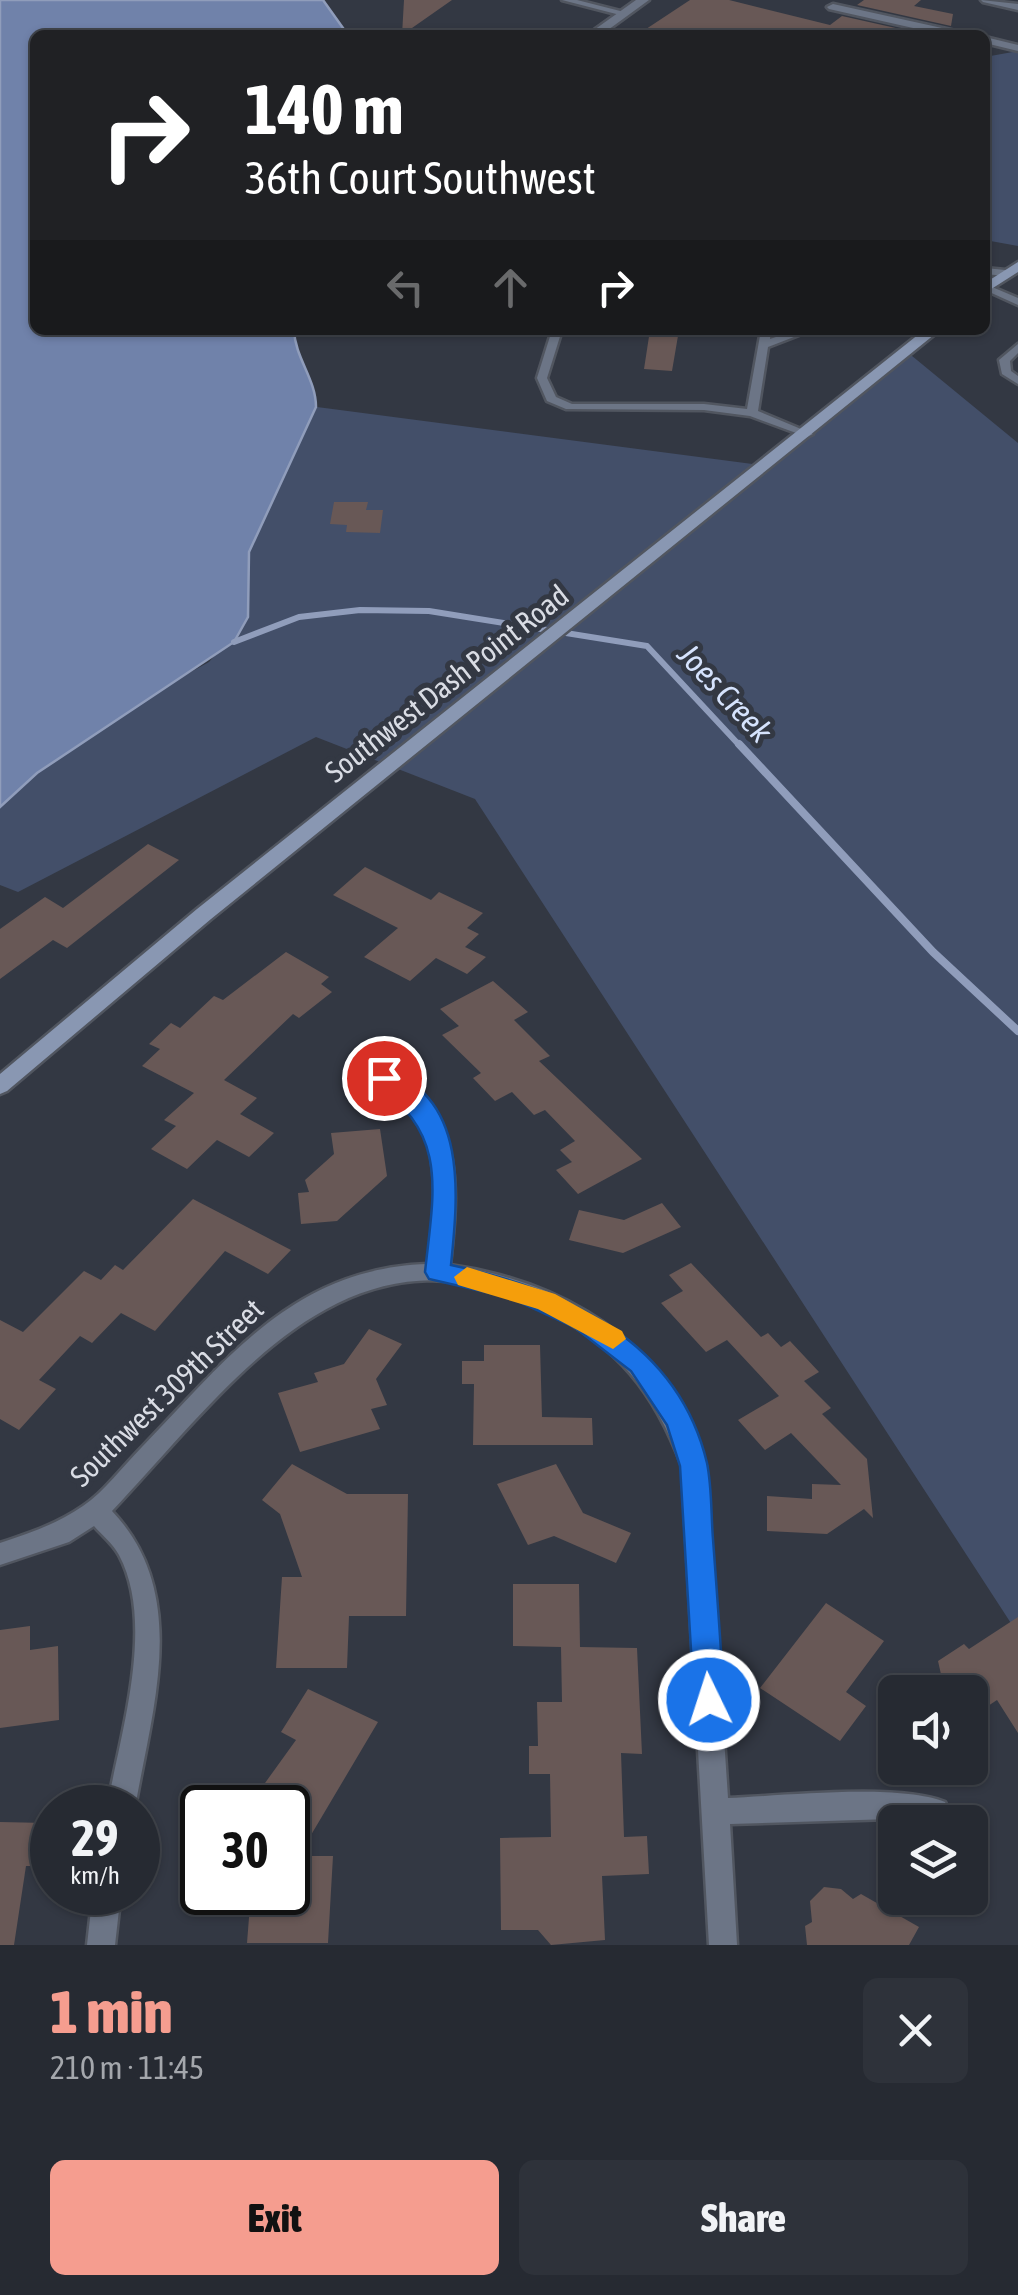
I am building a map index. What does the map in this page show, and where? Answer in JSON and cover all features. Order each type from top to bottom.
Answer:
[{"type":"main road","points":[[990,285],[1011,269]]},
{"type":"main road","name":"Southwest Dash Point Road","points":[[0,1086],[111,990],[927,335]]},
{"type":"street","points":[[600,30],[643,0]]},
{"type":"street","points":[[987,0],[1018,7]]},
{"type":"street","points":[[833,7],[937,30]]},
{"type":"street","points":[[990,41],[1018,49]]},
{"type":"street","points":[[990,57],[1018,49]]},
{"type":"street","points":[[360,1064],[407,1094],[428,1116],[439,1143],[446,1186],[438,1272]]},
{"type":"street","name":"Southwest 309th Street","points":[[0,1554],[60,1534],[96,1510],[216,1383],[293,1316],[354,1285],[388,1274],[438,1272],[516,1289],[583,1320],[640,1363],[680,1421],[694,1466],[723,1945]]},
{"type":"street","points":[[96,1510],[128,1548],[145,1605],[143,1669],[125,1785]]},
{"type":"street","points":[[716,1811],[878,1806]]},
{"type":"street","points":[[100,1945],[104,1915]]},
{"type":"lane","points":[[566,0],[624,13]]},
{"type":"lane","points":[[990,290],[1018,302]]},
{"type":"lane","points":[[555,335],[542,378],[551,400],[570,407],[704,407],[752,413],[807,434]]},
{"type":"lane","points":[[752,413],[765,335]]},
{"type":"lane","points":[[764,345],[793,335]]},
{"type":"lane","points":[[1018,348],[1004,360],[1006,372],[1018,381]]},
{"type":"shaded area","points":[[0,0],[323,0],[344,30],[30,30],[30,335],[295,335],[316,407],[249,552],[248,617],[234,642],[37,773],[0,807]]},
{"type":"shaded area","points":[[1018,51],[1018,246],[990,241],[990,56]]},
{"type":"shaded area","points":[[906,351],[1018,443],[1018,1634],[475,799],[316,737],[18,892],[0,885],[0,807],[37,773],[167,685],[209,662],[248,617],[249,552],[317,407],[768,466]]},
{"type":"building","points":[[404,0],[452,0],[409,30],[402,30]]},
{"type":"building","points":[[690,0],[729,0],[830,25],[842,16],[905,30],[645,30]]},
{"type":"building","points":[[864,0],[921,0],[914,6],[953,14],[951,26],[857,5]]},
{"type":"building","points":[[649,335],[678,335],[672,371],[644,369]]},
{"type":"building","points":[[334,502],[368,502],[366,510],[383,510],[380,533],[346,532],[347,525],[330,524]]},
{"type":"building","points":[[148,844],[179,860],[67,948],[53,940],[0,979],[0,929],[45,897],[63,908]]},
{"type":"building","points":[[365,867],[431,900],[439,892],[483,913],[467,928],[479,934],[465,947],[486,957],[467,974],[436,958],[410,981],[364,957],[398,928],[333,895]]},
{"type":"building","points":[[286,952],[329,977],[321,984],[332,992],[299,1018],[293,1014],[224,1080],[257,1098],[240,1114],[274,1133],[249,1157],[217,1140],[187,1169],[151,1149],[176,1126],[164,1120],[194,1093],[142,1066],[160,1049],[149,1044],[171,1023],[180,1028],[214,996],[223,1000]]},
{"type":"building","points":[[493,981],[528,1012],[514,1020],[550,1056],[539,1061],[642,1159],[578,1194],[556,1170],[572,1162],[560,1150],[575,1141],[545,1110],[534,1115],[512,1092],[495,1101],[473,1078],[481,1073],[442,1035],[459,1026],[440,1009]]},
{"type":"building","points":[[380,1129],[387,1176],[337,1221],[301,1224],[298,1193],[309,1192],[305,1180],[334,1154],[331,1133]]},
{"type":"building","points":[[193,1199],[291,1250],[268,1274],[225,1251],[155,1331],[121,1313],[92,1343],[80,1336],[39,1380],[56,1389],[19,1430],[0,1419],[0,1320],[23,1332],[84,1271],[101,1280],[115,1265],[123,1270]]},
{"type":"building","points":[[662,1203],[681,1227],[623,1253],[569,1240],[579,1210],[624,1220]]},
{"type":"building","points":[[691,1263],[761,1337],[768,1333],[781,1347],[790,1341],[819,1372],[804,1381],[831,1408],[822,1414],[867,1459],[873,1518],[864,1509],[827,1534],[767,1531],[767,1496],[812,1499],[812,1484],[841,1485],[791,1433],[765,1450],[738,1420],[779,1396],[727,1340],[706,1352],[661,1303],[683,1291],[669,1275]]},
{"type":"building","points":[[369,1329],[402,1344],[376,1379],[387,1405],[371,1409],[380,1429],[300,1452],[278,1393],[318,1382],[314,1373],[344,1364]]},
{"type":"building","points":[[484,1345],[540,1345],[542,1417],[592,1418],[593,1445],[473,1445],[474,1384],[462,1384],[462,1361],[484,1361]]},
{"type":"building","points":[[292,1464],[347,1494],[408,1494],[406,1616],[349,1616],[347,1668],[276,1668],[282,1577],[302,1577],[280,1514],[262,1500]]},
{"type":"building","points":[[556,1464],[583,1513],[631,1533],[616,1563],[554,1536],[528,1545],[497,1484]]},
{"type":"building","points":[[513,1584],[579,1584],[580,1647],[637,1648],[642,1754],[621,1753],[624,1837],[647,1836],[649,1874],[602,1876],[605,1940],[551,1945],[538,1930],[501,1930],[500,1838],[551,1837],[550,1774],[529,1774],[529,1746],[538,1746],[537,1702],[562,1702],[561,1647],[513,1646]]},
{"type":"building","points":[[826,1603],[884,1641],[846,1692],[866,1706],[840,1741],[760,1688]]},
{"type":"building","points":[[1018,1617],[1018,1733],[997,1700],[988,1706],[988,1675],[941,1675],[938,1661],[964,1644],[969,1649]]},
{"type":"building","points":[[30,1626],[30,1650],[58,1646],[59,1720],[0,1728],[0,1630]]},
{"type":"building","points":[[308,1689],[378,1722],[311,1835],[310,1785],[264,1785],[296,1740],[281,1732]]},
{"type":"building","points":[[0,1822],[30,1823],[30,1866],[26,1866],[14,1945],[0,1945]]},
{"type":"building","points":[[310,1856],[333,1856],[328,1943],[247,1943],[249,1915],[310,1915]]},
{"type":"building","points":[[824,1887],[841,1889],[853,1899],[861,1894],[878,1904],[878,1915],[898,1915],[919,1927],[909,1945],[807,1945],[805,1926],[812,1922],[810,1901]]},
{"type":"waterway","name":"Joes Creek","points":[[234,642],[299,617],[360,610],[429,611],[647,646],[741,747]]},
{"type":"waterway","name":"Joes Creek","points":[[739,744],[933,952],[1018,1031]]},
{"type":"slow traffic","points":[[467,1277],[546,1301],[613,1339]]},
{"type":"route","points":[[384,1078],[428,1116],[439,1143],[446,1186],[438,1272],[516,1289],[607,1334],[640,1363],[680,1421],[694,1466],[709,1700]]}]
